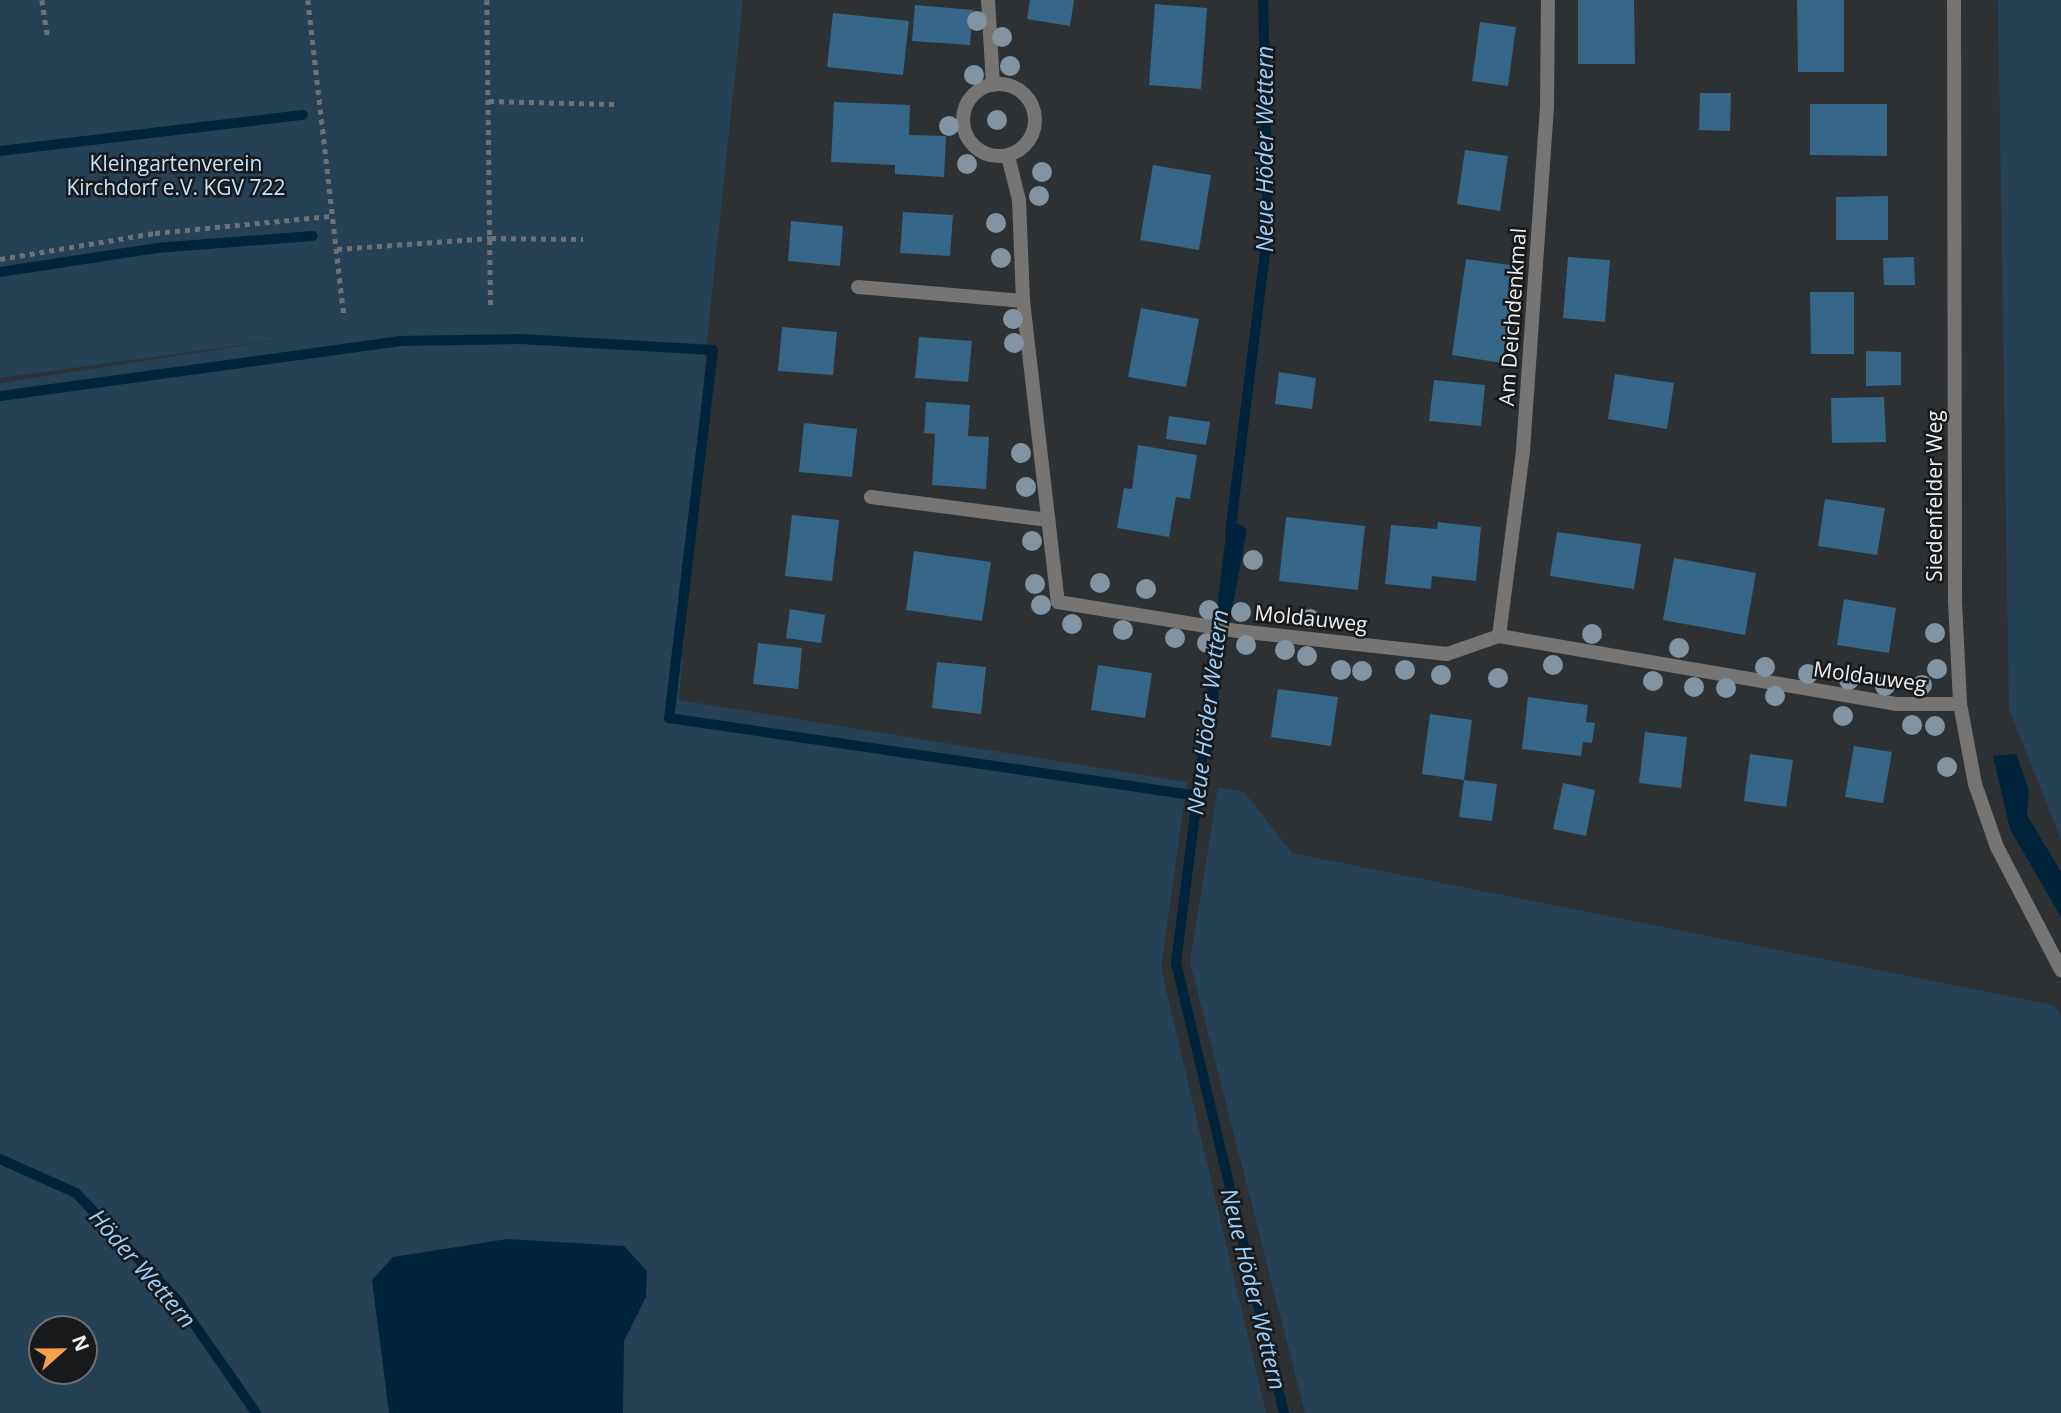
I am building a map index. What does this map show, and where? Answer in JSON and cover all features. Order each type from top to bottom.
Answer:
[{"type":"street","points":[[988,0],[993,85]]},
{"type":"street","name":"Am Deichdenkmal","points":[[1499,636],[1523,450],[1547,108],[1548,0]]},
{"type":"street","name":"Siedenfelder Weg","points":[[1954,0],[1955,600],[1960,704],[1967,750],[1997,847],[2061,970]]},
{"type":"street","points":[[993,85],[1017,89],[1034,111],[1030,139],[1008,156],[981,152],[964,130],[968,102],[978,92],[993,85]]},
{"type":"street","name":"Moldauweg","points":[[1008,156],[1019,200],[1023,301],[1058,602],[1238,631],[1447,654],[1499,636],[1896,704],[1960,704]]},
{"type":"street","points":[[858,287],[1023,301]]},
{"type":"street","points":[[871,498],[1048,520]]},
{"type":"path","points":[[42,0],[48,38]]},
{"type":"path","points":[[309,0],[344,318]]},
{"type":"path","points":[[487,0],[491,307]]},
{"type":"path","points":[[489,101],[614,104]]},
{"type":"path","points":[[0,259],[155,233],[333,216]]},
{"type":"path","points":[[337,249],[491,238],[583,239]]},
{"type":"green space","name":"Kleingartenverein Kirchdorf e.V. KGV 722","points":[[0,0],[743,0],[707,340],[679,700],[1187,782],[1161,968],[1266,1413],[0,1413],[0,383],[299,337],[0,378]]},
{"type":"green space","points":[[1998,0],[2061,0],[2061,839],[2009,709]]},
{"type":"green space","points":[[1218,787],[1244,792],[1292,853],[2053,1005],[2061,1015],[2061,1413],[1305,1413],[1190,962]]},
{"type":"water","points":[[1228,518],[1247,529],[1222,664],[1211,759],[1199,755]]},
{"type":"water","points":[[2016,754],[2029,790],[2027,815],[2061,872],[2061,917],[2010,829],[1993,756]]},
{"type":"water","points":[[507,1239],[624,1246],[647,1271],[646,1297],[624,1341],[623,1413],[389,1413],[372,1280],[393,1257]]},
{"type":"building","points":[[1030,0],[1074,0],[1070,26],[1027,19]]},
{"type":"building","points":[[1578,0],[1634,0],[1635,64],[1578,64]]},
{"type":"building","points":[[1797,0],[1844,0],[1844,72],[1798,72]]},
{"type":"building","points":[[1155,4],[1207,8],[1201,89],[1149,85]]},
{"type":"building","points":[[915,5],[973,10],[970,45],[912,41]]},
{"type":"building","points":[[833,13],[909,21],[903,75],[827,67]]},
{"type":"building","points":[[1480,22],[1516,27],[1508,86],[1472,81]]},
{"type":"building","points":[[1700,93],[1731,93],[1730,131],[1699,130]]},
{"type":"building","points":[[834,102],[910,105],[909,135],[946,136],[944,177],[895,174],[895,165],[831,162]]},
{"type":"building","points":[[1810,104],[1887,104],[1887,156],[1810,155]]},
{"type":"building","points":[[1465,150],[1508,156],[1500,211],[1457,204]]},
{"type":"building","points":[[1153,165],[1211,175],[1199,250],[1140,240]]},
{"type":"building","points":[[1888,196],[1888,240],[1836,240],[1836,197]]},
{"type":"building","points":[[903,212],[953,215],[950,256],[900,253]]},
{"type":"building","points":[[791,221],[843,226],[840,266],[788,261]]},
{"type":"building","points":[[1568,257],[1610,260],[1605,322],[1563,318]]},
{"type":"building","points":[[1914,257],[1915,285],[1884,285],[1883,258]]},
{"type":"building","points":[[1466,259],[1517,266],[1502,363],[1452,355]]},
{"type":"building","points":[[1810,292],[1854,292],[1854,354],[1811,354]]},
{"type":"building","points":[[1141,308],[1199,319],[1186,387],[1128,377]]},
{"type":"building","points":[[782,327],[837,332],[833,375],[778,371]]},
{"type":"building","points":[[919,337],[972,341],[968,382],[915,378]]},
{"type":"building","points":[[1866,351],[1901,352],[1901,385],[1866,386]]},
{"type":"building","points":[[1279,372],[1316,378],[1312,409],[1275,404]]},
{"type":"building","points":[[1615,374],[1674,383],[1667,429],[1608,419]]},
{"type":"building","points":[[1434,380],[1485,385],[1481,426],[1429,421]]},
{"type":"building","points":[[1884,397],[1886,442],[1832,443],[1831,398]]},
{"type":"building","points":[[926,402],[970,405],[968,436],[989,437],[986,489],[932,485],[935,434],[924,433]]},
{"type":"building","points":[[1169,416],[1210,422],[1206,445],[1166,439]]},
{"type":"building","points":[[804,423],[857,429],[852,477],[799,472]]},
{"type":"building","points":[[1138,445],[1197,455],[1190,499],[1176,497],[1169,537],[1117,528],[1124,488],[1132,489]]},
{"type":"building","points":[[1825,499],[1885,508],[1877,555],[1818,546]]},
{"type":"building","points":[[792,515],[839,520],[832,581],[785,576]]},
{"type":"building","points":[[1286,517],[1365,526],[1358,590],[1279,581]]},
{"type":"building","points":[[1438,522],[1481,527],[1476,581],[1432,576],[1431,589],[1385,584],[1391,525],[1437,529]]},
{"type":"building","points":[[1557,532],[1641,544],[1634,589],[1550,576]]},
{"type":"building","points":[[914,551],[991,562],[982,621],[906,610]]},
{"type":"building","points":[[1674,558],[1756,573],[1745,635],[1663,620]]},
{"type":"building","points":[[1844,599],[1896,608],[1889,653],[1837,645]]},
{"type":"building","points":[[790,609],[825,615],[821,643],[786,638]]},
{"type":"building","points":[[758,643],[802,648],[798,689],[753,684]]},
{"type":"building","points":[[937,662],[986,667],[981,714],[932,708]]},
{"type":"building","points":[[1098,665],[1152,673],[1145,718],[1091,710]]},
{"type":"building","points":[[1278,689],[1338,697],[1331,746],[1271,737]]},
{"type":"building","points":[[1528,697],[1588,705],[1586,722],[1595,723],[1592,743],[1583,742],[1581,756],[1522,749]]},
{"type":"building","points":[[1430,714],[1472,720],[1464,780],[1422,774]]},
{"type":"building","points":[[1645,732],[1687,737],[1681,788],[1639,783]]},
{"type":"building","points":[[1854,746],[1892,752],[1883,803],[1845,797]]},
{"type":"building","points":[[1750,754],[1793,760],[1786,807],[1744,801]]},
{"type":"building","points":[[1464,780],[1497,784],[1492,821],[1459,817]]},
{"type":"building","points":[[1563,783],[1595,790],[1586,836],[1553,829]]},
{"type":"waterway","name":"Neue Höder Wettern","points":[[1230,534],[1268,231],[1263,0]]},
{"type":"waterway","points":[[0,151],[303,115]]},
{"type":"waterway","points":[[0,272],[156,248],[313,236]]},
{"type":"waterway","points":[[0,396],[399,341],[521,339],[713,350],[669,718],[1198,796]]},
{"type":"waterway","name":"Neue Höder Wettern","points":[[1204,744],[1176,963],[1284,1413]]},
{"type":"waterway","name":"Höder Wettern","points":[[0,1159],[76,1193],[178,1301],[256,1413]]}]
